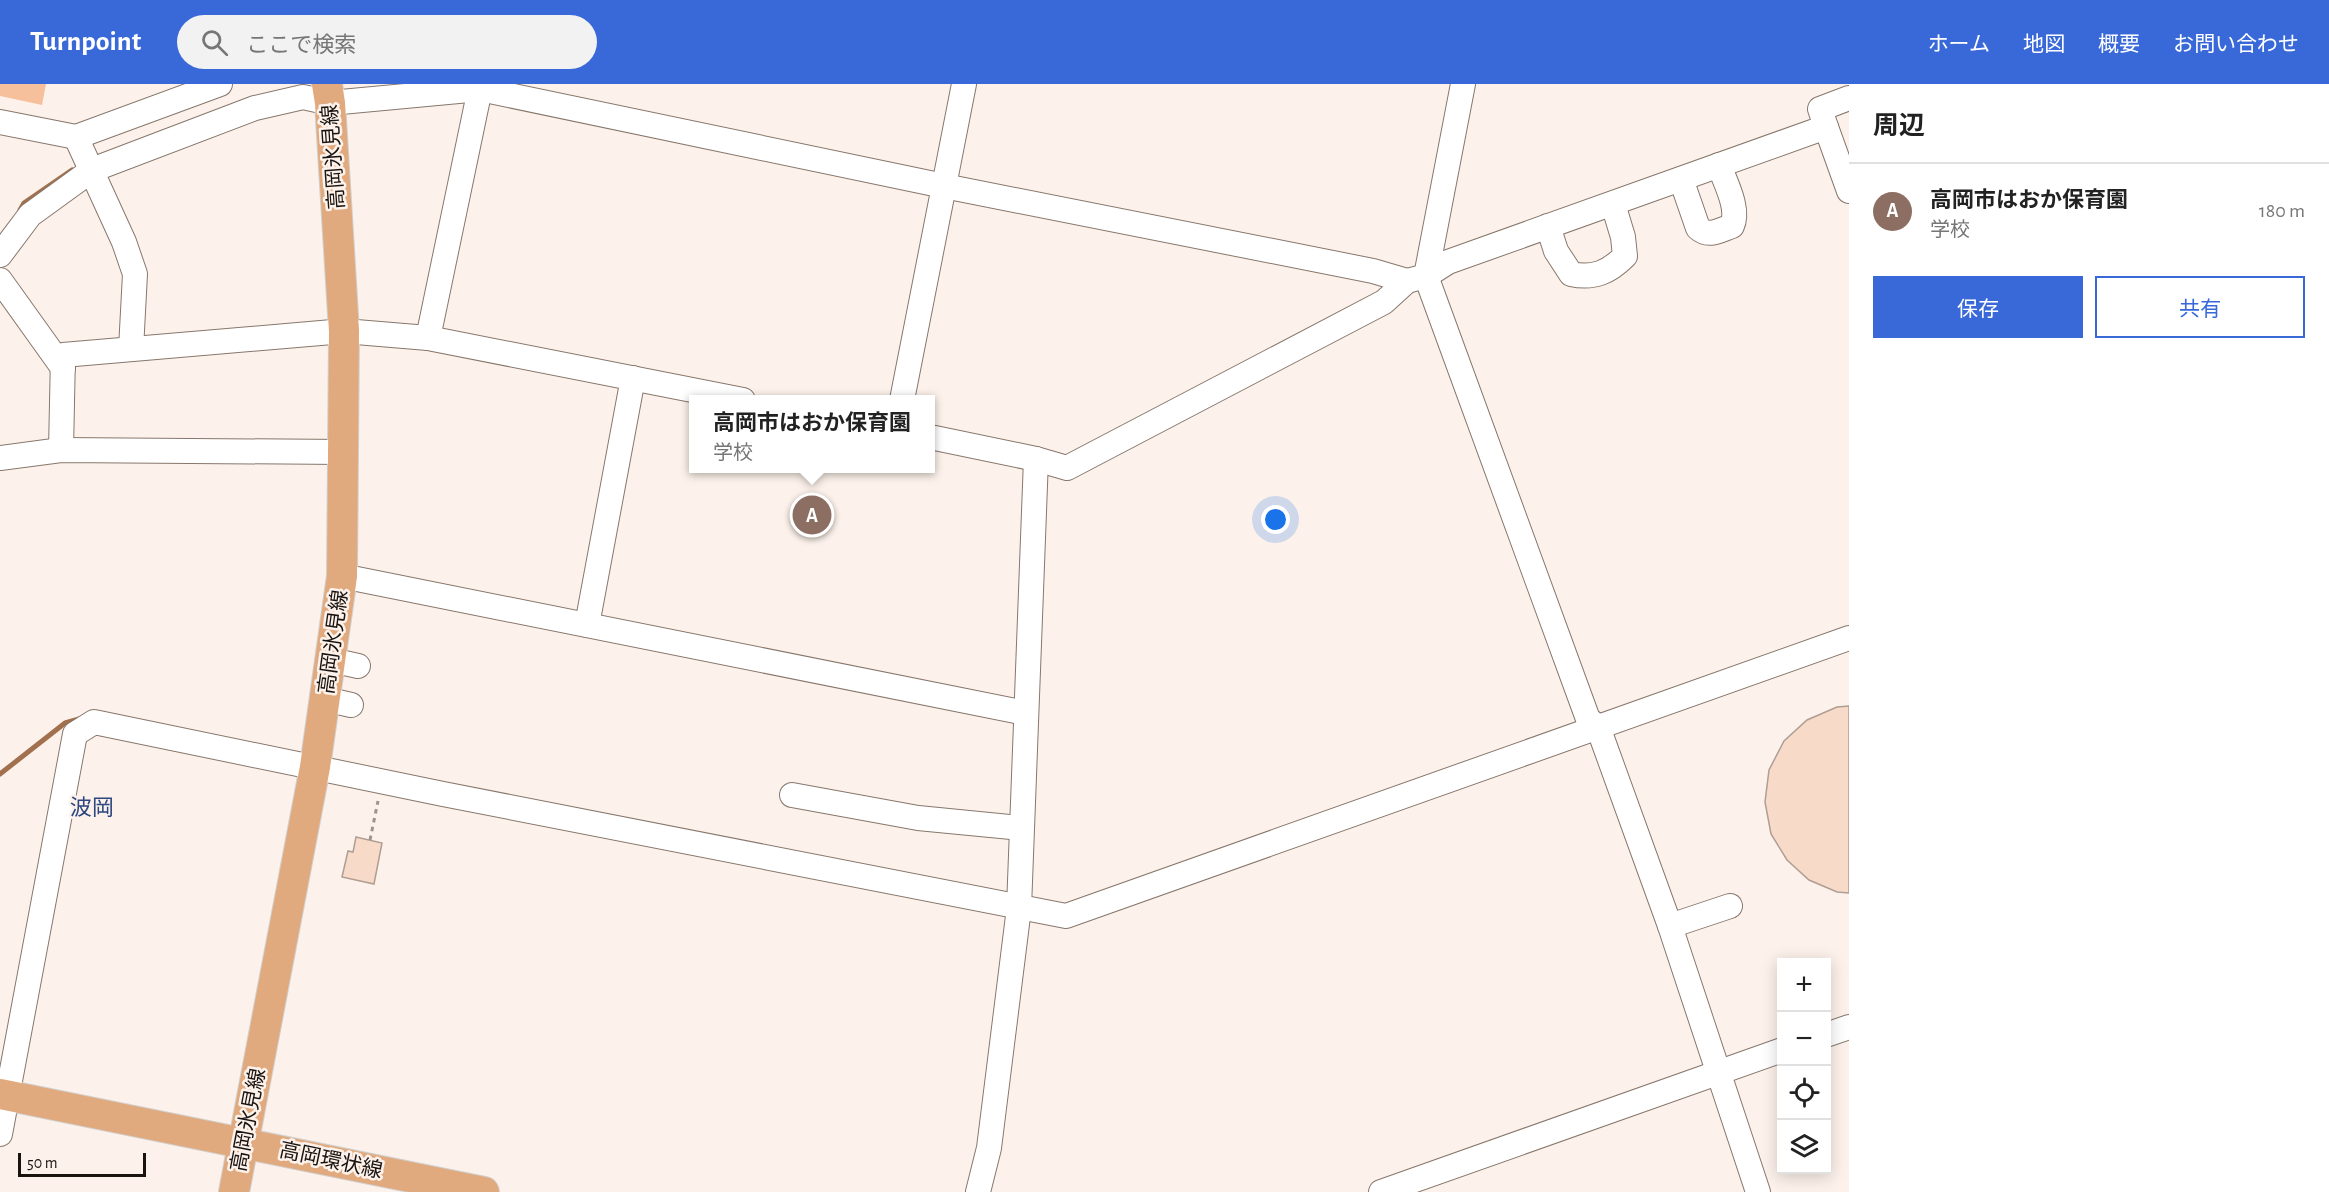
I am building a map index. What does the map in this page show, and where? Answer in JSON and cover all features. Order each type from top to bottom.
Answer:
[{"type":"main road","name":"高岡氷見線","points":[[234,1192],[315,767],[338,702],[344,663],[342,576],[344,331],[329,93]]},
{"type":"main road","name":"高岡環状線","points":[[4,1095],[484,1192]]},
{"type":"street","points":[[0,122],[76,137],[220,84]]},
{"type":"street","points":[[903,395],[964,84]]},
{"type":"street","points":[[1463,84],[1417,278],[1670,926],[1758,1192]]},
{"type":"street","points":[[428,338],[481,86]]},
{"type":"street","points":[[0,255],[30,215],[92,170],[255,108],[287,99],[329,93],[481,86],[944,186],[1417,278]]},
{"type":"street","points":[[1849,98],[1820,109],[1849,191]]},
{"type":"street","points":[[935,438],[1036,459],[1067,468],[1384,302],[1417,278],[1448,262],[1826,127]]},
{"type":"street","points":[[76,137],[124,242],[135,274],[131,349]]},
{"type":"street","points":[[1681,179],[1698,228],[1710,234],[1732,226],[1735,219],[1733,207],[1719,165]]},
{"type":"street","points":[[1548,226],[1556,251],[1571,274],[1594,277],[1613,267],[1625,255],[1623,237],[1613,204]]},
{"type":"street","points":[[0,280],[63,368]]},
{"type":"street","points":[[61,450],[63,355],[344,331],[428,338],[722,395]]},
{"type":"street","points":[[587,625],[633,378]]},
{"type":"street","points":[[0,458],[61,450],[344,452]]},
{"type":"street","points":[[978,1192],[989,1148],[1018,898],[1036,459]]},
{"type":"street","points":[[342,576],[1026,713]]},
{"type":"street","points":[[0,1134],[4,1095],[75,734],[94,722],[315,767],[442,797],[1018,898],[1066,916],[1589,715],[1849,638]]},
{"type":"street","points":[[792,795],[918,818],[1021,828]]},
{"type":"street","points":[[1670,926],[1730,906]]},
{"type":"street","points":[[1831,1034],[1849,1027]]},
{"type":"street","points":[[1381,1192],[1777,1052]]},
{"type":"path","points":[[370,840],[382,782]]},
{"type":"shaded area","points":[[0,84],[46,84],[42,105],[0,96]]},
{"type":"building","points":[[1849,706],[1849,893],[1837,892],[1809,880],[1787,860],[1771,834],[1765,802],[1769,770],[1784,741],[1807,720],[1837,707]]},
{"type":"building","points":[[356,837],[382,843],[374,884],[342,877],[348,851],[353,852]]},
{"type":"waterway","points":[[20,210],[24,203],[72,170]]},
{"type":"waterway","points":[[0,774],[65,723],[79,719]]},
{"type":"place","name":"高岡市はおか保育園","points":[[812,515]]},
{"type":"district","name":"波岡","points":[[92,807]]}]
